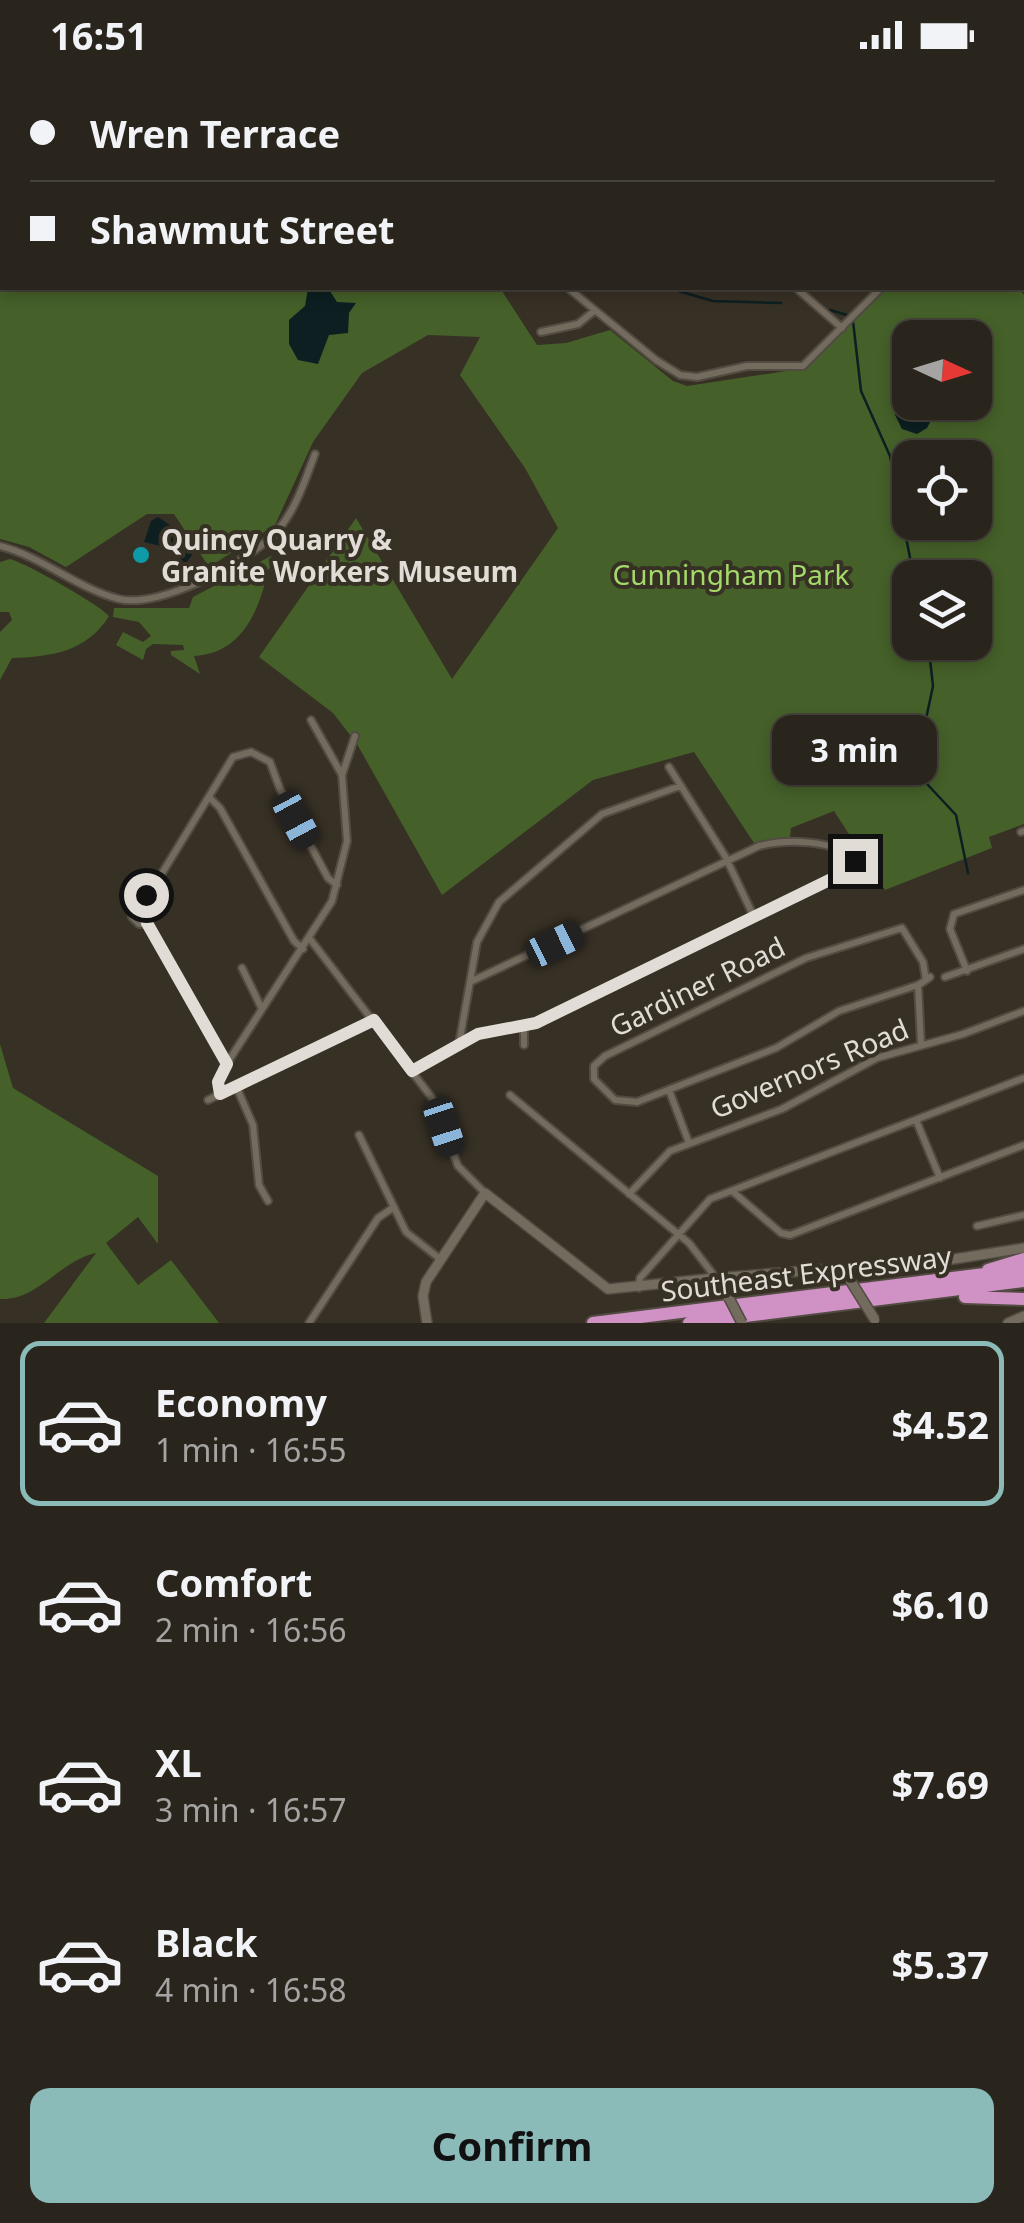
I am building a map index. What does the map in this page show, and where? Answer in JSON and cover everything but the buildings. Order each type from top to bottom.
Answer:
[{"type":"highway","points":[[968,1279],[1024,1259]]},
{"type":"highway","points":[[638,1323],[1024,1278]]},
{"type":"highway","points":[[689,1323],[1024,1278]]},
{"type":"highway","name":"Southeast Expressway","points":[[593,1323],[968,1279],[1024,1278]]},
{"type":"highway","name":"Southeast Expressway","points":[[732,1323],[963,1297],[1024,1278]]},
{"type":"highway","points":[[963,1297],[1024,1299]]},
{"type":"main road","points":[[428,1323],[423,1289],[485,1193],[608,1288],[829,1266],[954,1259],[1024,1248]]},
{"type":"main road","points":[[829,1266],[850,1280],[876,1322]]},
{"type":"main road","points":[[729,1298],[735,1283],[750,1276]]},
{"type":"main road","points":[[716,1278],[742,1323]]},
{"type":"main road","points":[[1008,1323],[1024,1316]]},
{"type":"street","points":[[570,290],[664,367],[688,376],[741,367],[800,367],[880,290]]},
{"type":"street","points":[[798,290],[842,328]]},
{"type":"street","points":[[541,332],[578,324],[594,310]]},
{"type":"street","points":[[0,546],[32,556],[116,598],[136,601],[172,595],[276,533],[293,507],[315,454]]},
{"type":"street","points":[[220,1094],[218,1082],[227,1064],[310,940],[337,885],[347,846],[342,775],[312,720]]},
{"type":"street","points":[[342,775],[356,736]]},
{"type":"street","points":[[227,1064],[147,923],[139,924],[132,918],[135,907],[142,906],[233,758],[247,752],[262,755],[272,765],[280,789],[328,878],[337,885]]},
{"type":"street","points":[[668,767],[727,860],[754,917]]},
{"type":"street","points":[[459,1044],[479,936],[503,897],[602,814],[680,786]]},
{"type":"street","points":[[344,792],[352,805]]},
{"type":"street","points":[[210,798],[220,808],[292,939],[302,949]]},
{"type":"street","points":[[412,1071],[482,1033],[524,1027],[852,869],[855,861],[844,852],[788,842],[765,844],[472,981]]},
{"type":"street","points":[[967,971],[951,933],[952,917],[997,896],[1024,890]]},
{"type":"street","name":"Gardiner Road","points":[[902,928],[928,978],[918,985],[839,1011],[776,1048],[633,1103],[618,1102],[597,1085],[594,1069],[605,1056],[806,958],[902,928]]},
{"type":"street","points":[[310,940],[436,1104],[458,1166],[485,1193]]},
{"type":"street","points":[[945,977],[1024,950]]},
{"type":"street","points":[[242,968],[262,1010]]},
{"type":"street","points":[[918,985],[922,1044]]},
{"type":"street","name":"Governors Road","points":[[629,1194],[660,1158],[689,1144],[782,1109],[878,1058],[963,1034],[1024,1011]]},
{"type":"street","points":[[208,1100],[374,1020]]},
{"type":"street","points":[[524,1027],[524,1045]]},
{"type":"street","points":[[638,1288],[640,1278],[703,1204],[1024,1078]]},
{"type":"street","points":[[236,1086],[254,1124],[259,1185],[268,1201]]},
{"type":"street","points":[[669,1090],[689,1144]]},
{"type":"street","points":[[510,1096],[678,1234],[704,1257],[716,1278]]},
{"type":"street","points":[[916,1120],[940,1178]]},
{"type":"street","points":[[359,1135],[408,1234],[440,1259]]},
{"type":"street","points":[[732,1191],[781,1233],[790,1235],[1024,1145]]},
{"type":"street","points":[[309,1323],[376,1222],[394,1207]]},
{"type":"street","points":[[976,1226],[1024,1216]]},
{"type":"green space","name":"Cunningham Park","points":[[0,290],[501,290],[537,345],[566,343],[610,330],[673,381],[687,386],[806,368],[886,290],[1020,290],[1024,295],[1024,824],[989,837],[992,848],[885,890],[834,811],[791,828],[790,837],[754,843],[694,752],[593,780],[442,895],[357,744],[333,713],[259,657],[356,518],[452,679],[558,528],[525,468],[460,375],[480,337],[428,335],[362,373],[313,442],[275,525],[209,567],[174,514],[147,514],[66,567],[29,547],[0,539]]},
{"type":"green space","points":[[271,556],[275,562],[247,626],[220,650],[194,656],[200,674],[171,655],[171,651],[184,650],[183,645],[153,644],[146,649],[143,660],[116,645],[123,632],[143,642],[151,636],[139,622],[113,617],[114,608],[189,608],[193,597]]},
{"type":"green space","points":[[10,559],[62,585],[109,616],[79,645],[40,656],[12,658],[0,680],[0,632],[12,620],[9,612],[0,612],[0,562]]},
{"type":"green space","points":[[0,1044],[13,1088],[158,1176],[158,1244],[138,1217],[106,1243],[138,1285],[171,1260],[219,1323],[44,1323],[96,1253],[71,1264],[26,1294],[0,1299]]},
{"type":"shaded area","points":[[308,290],[329,290],[337,302],[356,303],[349,313],[348,333],[329,335],[318,364],[298,360],[289,344],[289,320],[305,306]]},
{"type":"shaded area","points":[[898,420],[931,420],[917,434],[902,429]]},
{"type":"shaded area","points":[[158,517],[188,537],[194,552],[184,566],[178,567],[172,555],[178,550],[144,542],[151,521]]},
{"type":"waterway","points":[[675,290],[713,301],[781,303]]},
{"type":"waterway","points":[[830,310],[847,315]]},
{"type":"waterway","points":[[853,321],[861,391],[890,456],[910,560]]},
{"type":"waterway","points":[[930,660],[933,686],[923,733],[933,744],[927,784],[956,815],[968,873]]},
{"type":"place","name":"Quincy Quarry & Granite Workers Museum","points":[[141,555]]},
{"type":"route","points":[[146,895],[142,906],[147,923],[219,1056],[227,1064],[218,1082],[220,1094],[374,1020],[412,1071],[478,1034],[536,1023],[852,869],[855,861]]}]
